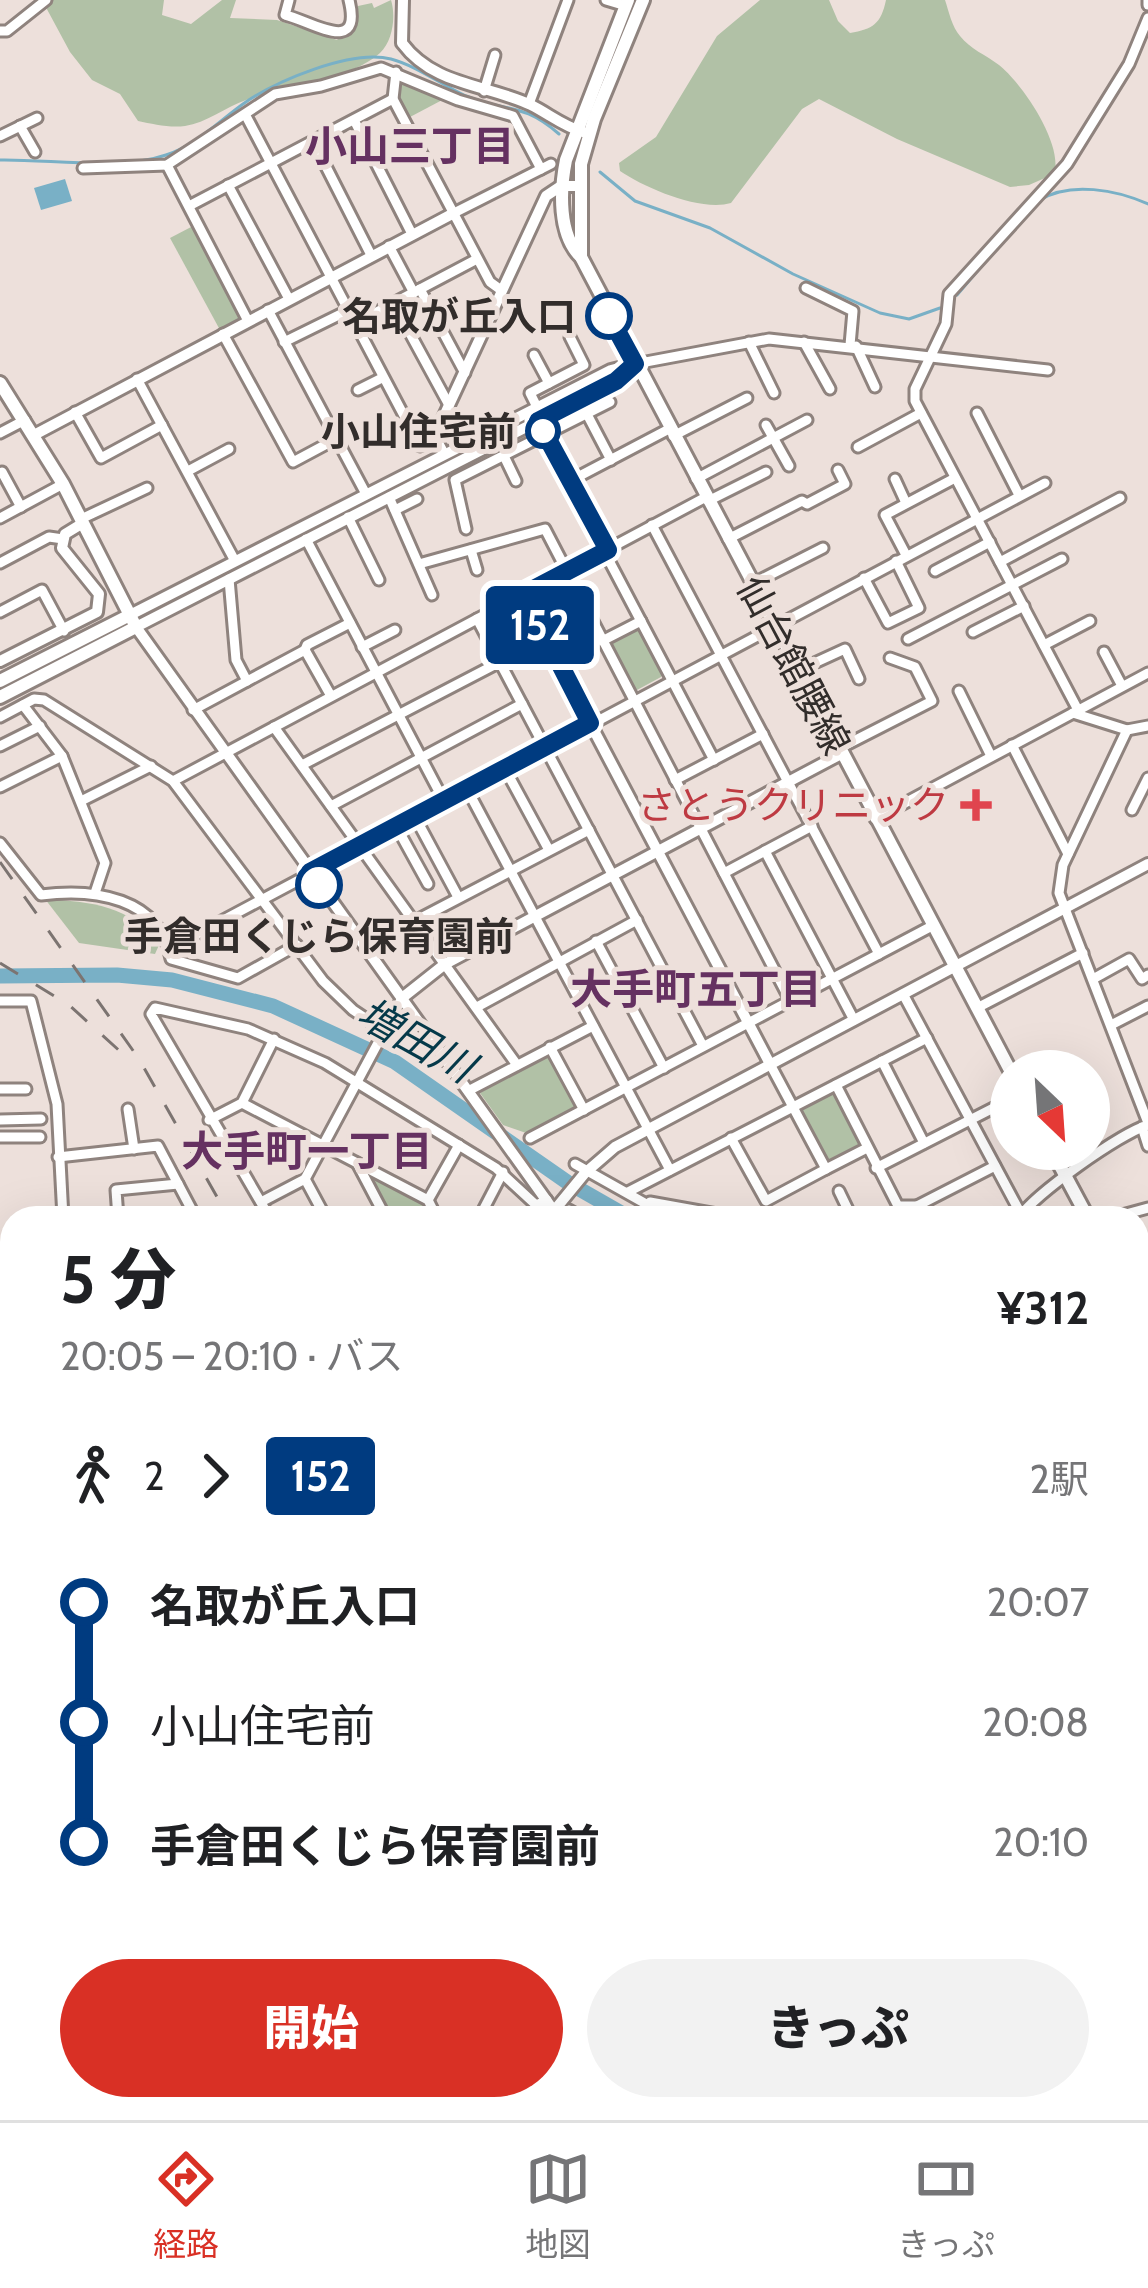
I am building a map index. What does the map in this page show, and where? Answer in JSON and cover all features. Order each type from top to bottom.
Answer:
[{"type":"main road","name":"仙台館腰線","points":[[580,257],[582,132],[643,0]]},
{"type":"main road","name":"仙台館腰線","points":[[627,3],[561,186],[570,246],[580,257],[999,1050]]},
{"type":"main road","points":[[0,382],[63,484],[133,621]]},
{"type":"main road","points":[[0,681],[133,621]]},
{"type":"main road","points":[[0,697],[133,621]]},
{"type":"main road","points":[[1062,1170],[1081,1206]]},
{"type":"street","points":[[0,31],[7,31],[46,0]]},
{"type":"street","points":[[289,0],[285,15],[339,34],[352,19],[349,0]]},
{"type":"street","points":[[403,0],[402,43],[419,63],[529,104],[582,132]]},
{"type":"street","points":[[529,104],[568,0]]},
{"type":"street","points":[[606,0],[627,3]]},
{"type":"street","points":[[1148,18],[1147,32],[1067,164],[949,294],[946,324],[914,389],[921,413],[1075,711],[1127,730],[1148,726]]},
{"type":"street","points":[[484,91],[495,55]]},
{"type":"street","points":[[34,434],[546,167],[513,116],[458,100],[381,68],[275,94],[167,165],[82,169]]},
{"type":"street","points":[[396,72],[393,98],[477,259],[490,282],[501,290]]},
{"type":"street","points":[[189,206],[393,98]]},
{"type":"street","points":[[246,116],[420,446],[436,439],[546,196],[561,186],[578,186]]},
{"type":"street","points":[[0,136],[37,118]]},
{"type":"street","points":[[354,120],[412,234]]},
{"type":"street","points":[[20,126],[35,152]]},
{"type":"street","points":[[313,141],[371,255]]},
{"type":"street","points":[[167,165],[248,321]]},
{"type":"street","points":[[229,185],[289,299]]},
{"type":"street","points":[[389,246],[465,373]]},
{"type":"street","points":[[354,324],[477,259]]},
{"type":"street","points":[[806,288],[853,311],[853,345],[875,388]]},
{"type":"street","points":[[268,310],[366,494]]},
{"type":"street","points":[[284,342],[347,311]]},
{"type":"street","points":[[406,326],[449,405]]},
{"type":"street","points":[[223,334],[292,462],[337,439]]},
{"type":"street","points":[[570,337],[584,365],[530,393],[545,435],[714,760]]},
{"type":"street","points":[[133,621],[229,579],[389,496],[611,370],[769,339],[1048,370]]},
{"type":"street","points":[[749,342],[774,393]]},
{"type":"street","points":[[804,342],[830,389]]},
{"type":"street","points":[[534,355],[549,383]]},
{"type":"street","points":[[358,390],[382,378]]},
{"type":"street","points":[[137,379],[235,561]]},
{"type":"street","points":[[570,481],[747,398]]},
{"type":"street","points":[[466,529],[455,481],[610,402]]},
{"type":"street","points":[[75,412],[100,458],[162,424]]},
{"type":"street","points":[[858,447],[921,413]]},
{"type":"street","points":[[976,413],[1019,494]]},
{"type":"street","points":[[133,621],[235,561],[444,454],[538,414]]},
{"type":"street","points":[[589,418],[611,460]]},
{"type":"street","points":[[0,433],[25,420]]},
{"type":"street","points":[[696,478],[807,420]]},
{"type":"street","points":[[766,425],[789,466]]},
{"type":"street","points":[[436,439],[444,454]]},
{"type":"street","points":[[188,471],[229,449]]},
{"type":"street","points":[[504,456],[516,481]]},
{"type":"street","points":[[728,539],[845,484],[838,470]]},
{"type":"street","points":[[2,472],[21,507]]},
{"type":"street","points":[[173,781],[652,526],[766,472]]},
{"type":"street","points":[[864,578],[888,623],[919,608],[885,514],[955,478]]},
{"type":"street","points":[[895,479],[907,503]]},
{"type":"street","points":[[169,949],[1045,483]]},
{"type":"street","points":[[0,518],[63,484]]},
{"type":"street","points":[[63,539],[82,521],[147,488]]},
{"type":"street","points":[[389,496],[432,595]]},
{"type":"street","points":[[1000,562],[1120,498]]},
{"type":"street","points":[[395,510],[417,499]]},
{"type":"street","points":[[348,517],[379,580]]},
{"type":"street","points":[[652,526],[879,954]]},
{"type":"street","points":[[418,564],[544,530],[790,1000]]},
{"type":"street","points":[[0,563],[49,537],[63,539]]},
{"type":"street","points":[[305,538],[443,800]]},
{"type":"street","points":[[0,661],[93,615],[101,603],[97,590],[64,555],[63,539]]},
{"type":"street","points":[[935,571],[990,542]]},
{"type":"street","points":[[752,584],[823,548]]},
{"type":"street","points":[[471,550],[477,569]]},
{"type":"street","points":[[908,639],[1062,559]]},
{"type":"street","points":[[229,579],[236,660],[247,681]]},
{"type":"street","points":[[0,611],[42,590],[64,631]]},
{"type":"street","points":[[524,594],[826,1169]]},
{"type":"street","points":[[974,632],[1024,606]]},
{"type":"street","points":[[477,619],[703,1046]]},
{"type":"street","points":[[133,621],[553,1206]]},
{"type":"street","points":[[602,641],[640,621]]},
{"type":"street","points":[[1044,646],[1090,621]]},
{"type":"street","points":[[193,710],[350,623]]},
{"type":"street","points":[[362,647],[395,630]]},
{"type":"street","points":[[797,671],[844,649],[860,679]]},
{"type":"street","points":[[305,650],[331,696]]},
{"type":"street","points":[[1104,652],[1122,686]]},
{"type":"street","points":[[261,1202],[305,1179],[402,998],[445,964],[932,701],[915,667],[890,658]]},
{"type":"street","points":[[302,765],[500,662]]},
{"type":"street","points":[[875,818],[1148,673]]},
{"type":"street","points":[[959,692],[991,756]]},
{"type":"street","points":[[0,717],[34,699],[44,700],[173,781],[338,996],[383,1030]]},
{"type":"street","points":[[331,806],[522,704]]},
{"type":"street","points":[[23,705],[62,756],[105,863],[95,892]]},
{"type":"street","points":[[0,746],[40,726]]},
{"type":"street","points":[[274,727],[517,1065]]},
{"type":"street","points":[[1127,730],[1068,854],[1059,893],[1111,1024],[1146,1125],[1148,1147]]},
{"type":"street","points":[[675,780],[763,734]]},
{"type":"street","points":[[1012,745],[1068,854]]},
{"type":"street","points":[[0,787],[62,756]]},
{"type":"street","points":[[81,801],[151,766]]},
{"type":"street","points":[[505,767],[549,850]]},
{"type":"street","points":[[1132,810],[1148,778]]},
{"type":"street","points":[[467,789],[670,1171]]},
{"type":"street","points":[[415,817],[458,897]]},
{"type":"street","points":[[397,826],[428,884]]},
{"type":"street","points":[[724,873],[812,826]]},
{"type":"street","points":[[415,921],[589,830]]},
{"type":"street","points":[[0,843],[41,895],[95,892],[148,915],[171,959],[238,978],[297,945]]},
{"type":"street","points":[[765,851],[854,1020]]},
{"type":"street","points":[[555,1206],[583,1169],[647,1128],[1148,864]]},
{"type":"street","points":[[478,1006],[638,920]]},
{"type":"street","points":[[530,1138],[932,926]]},
{"type":"street","points":[[596,941],[664,1068]]},
{"type":"street","points":[[977,1008],[1083,953]]},
{"type":"street","points":[[1093,979],[1129,958],[1142,979],[1148,975]]},
{"type":"street","points":[[903,994],[990,1156]]},
{"type":"street","points":[[0,1001],[31,1001],[57,1104],[62,1206]]},
{"type":"street","points":[[1111,1024],[1148,1006]]},
{"type":"street","points":[[263,1206],[151,1014],[155,1008],[248,1029],[357,1081],[503,1172],[536,1205],[545,1206]]},
{"type":"street","points":[[468,1091],[593,1026]]},
{"type":"street","points":[[628,1192],[927,1038]]},
{"type":"street","points":[[209,1120],[242,1102],[274,1039]]},
{"type":"street","points":[[550,1047],[584,1110]]},
{"type":"street","points":[[882,1061],[924,1143]]},
{"type":"street","points":[[836,1085],[898,1206]]},
{"type":"street","points":[[0,1089],[26,1089]]},
{"type":"street","points":[[242,1102],[428,1200],[431,1206]]},
{"type":"street","points":[[128,1109],[134,1149]]},
{"type":"street","points":[[876,1168],[990,1110]]},
{"type":"street","points":[[0,1120],[40,1119]]},
{"type":"street","points":[[1028,1206],[1115,1141],[1146,1125]]},
{"type":"street","points":[[0,1137],[40,1137]]},
{"type":"street","points":[[731,1138],[766,1201],[867,1148]]},
{"type":"street","points":[[428,1200],[459,1145]]},
{"type":"street","points":[[58,1157],[158,1146],[190,1206]]},
{"type":"street","points":[[357,1163],[380,1206]]},
{"type":"street","points":[[583,1169],[652,1206]]},
{"type":"street","points":[[927,1206],[990,1169]]},
{"type":"street","points":[[997,1170],[1015,1206]]},
{"type":"street","points":[[485,1206],[503,1172]]},
{"type":"street","points":[[305,1179],[320,1206]]},
{"type":"street","points":[[117,1206],[116,1190],[178,1184]]},
{"type":"street","points":[[839,1191],[847,1206]]},
{"type":"street","points":[[644,1201],[672,1206]]},
{"type":"green space","points":[[42,0],[164,0],[162,15],[191,24],[222,0],[236,0],[230,18],[277,20],[337,40],[358,17],[358,6],[372,3],[374,8],[391,0],[393,21],[380,53],[351,70],[246,100],[193,124],[173,126],[138,121],[120,94],[92,80],[70,52]]},
{"type":"green space","points":[[760,0],[829,0],[838,21],[850,33],[875,24],[886,0],[945,0],[960,36],[999,65],[1029,100],[1053,147],[1054,174],[1010,187],[897,139],[819,99],[802,109],[731,203],[689,201],[620,171],[619,163],[656,137],[717,36]]},
{"type":"green space","points":[[403,78],[446,98],[410,117],[398,97],[398,82]]},
{"type":"green space","points":[[193,226],[240,314],[238,321],[220,330],[170,238]]},
{"type":"green space","points":[[636,627],[663,672],[637,690],[631,688],[607,644]]},
{"type":"green space","points":[[45,899],[94,904],[123,914],[159,945],[155,954],[79,943]]},
{"type":"green space","points":[[543,1055],[551,1056],[576,1105],[574,1111],[529,1134],[503,1125],[480,1093]]},
{"type":"green space","points":[[836,1093],[861,1144],[828,1163],[800,1111],[801,1106]]},
{"type":"green space","points":[[372,1175],[426,1206],[383,1206],[369,1179]]},
{"type":"water","points":[[65,179],[72,201],[41,210],[34,188]]},
{"type":"waterway","points":[[0,160],[148,160],[177,151],[274,86],[314,69],[375,57],[401,62],[466,96],[523,112],[559,134]]},
{"type":"waterway","points":[[600,172],[635,201],[710,228],[793,274],[880,313],[909,319],[940,308]]},
{"type":"waterway","points":[[1040,200],[1079,189],[1148,204]]},
{"type":"waterway","points":[[957,295],[1002,242]]},
{"type":"waterway","name":"増田川","points":[[0,976],[117,975],[172,980],[273,1006],[395,1062],[609,1206]]},
{"type":"railway","points":[[0,862],[139,1059],[222,1206]]},
{"type":"railway","points":[[0,963],[69,1005],[123,1054]]},
{"type":"bus line","name":"152","points":[[319,885],[310,872],[590,723],[524,594],[608,550],[538,421],[616,381],[635,364],[609,316]]},
{"type":"place","name":"名取が丘入口","points":[[609,316]]},
{"type":"place","name":"小山住宅前","points":[[543,431]]},
{"type":"place","name":"さとうクリニック","points":[[976,805]]},
{"type":"place","name":"手倉田くじら保育園前","points":[[319,885]]},
{"type":"district","name":"小山三丁目","points":[[410,146]]},
{"type":"district","name":"大手町五丁目","points":[[696,989]]},
{"type":"district","name":"大手町一丁目","points":[[307,1151]]}]
